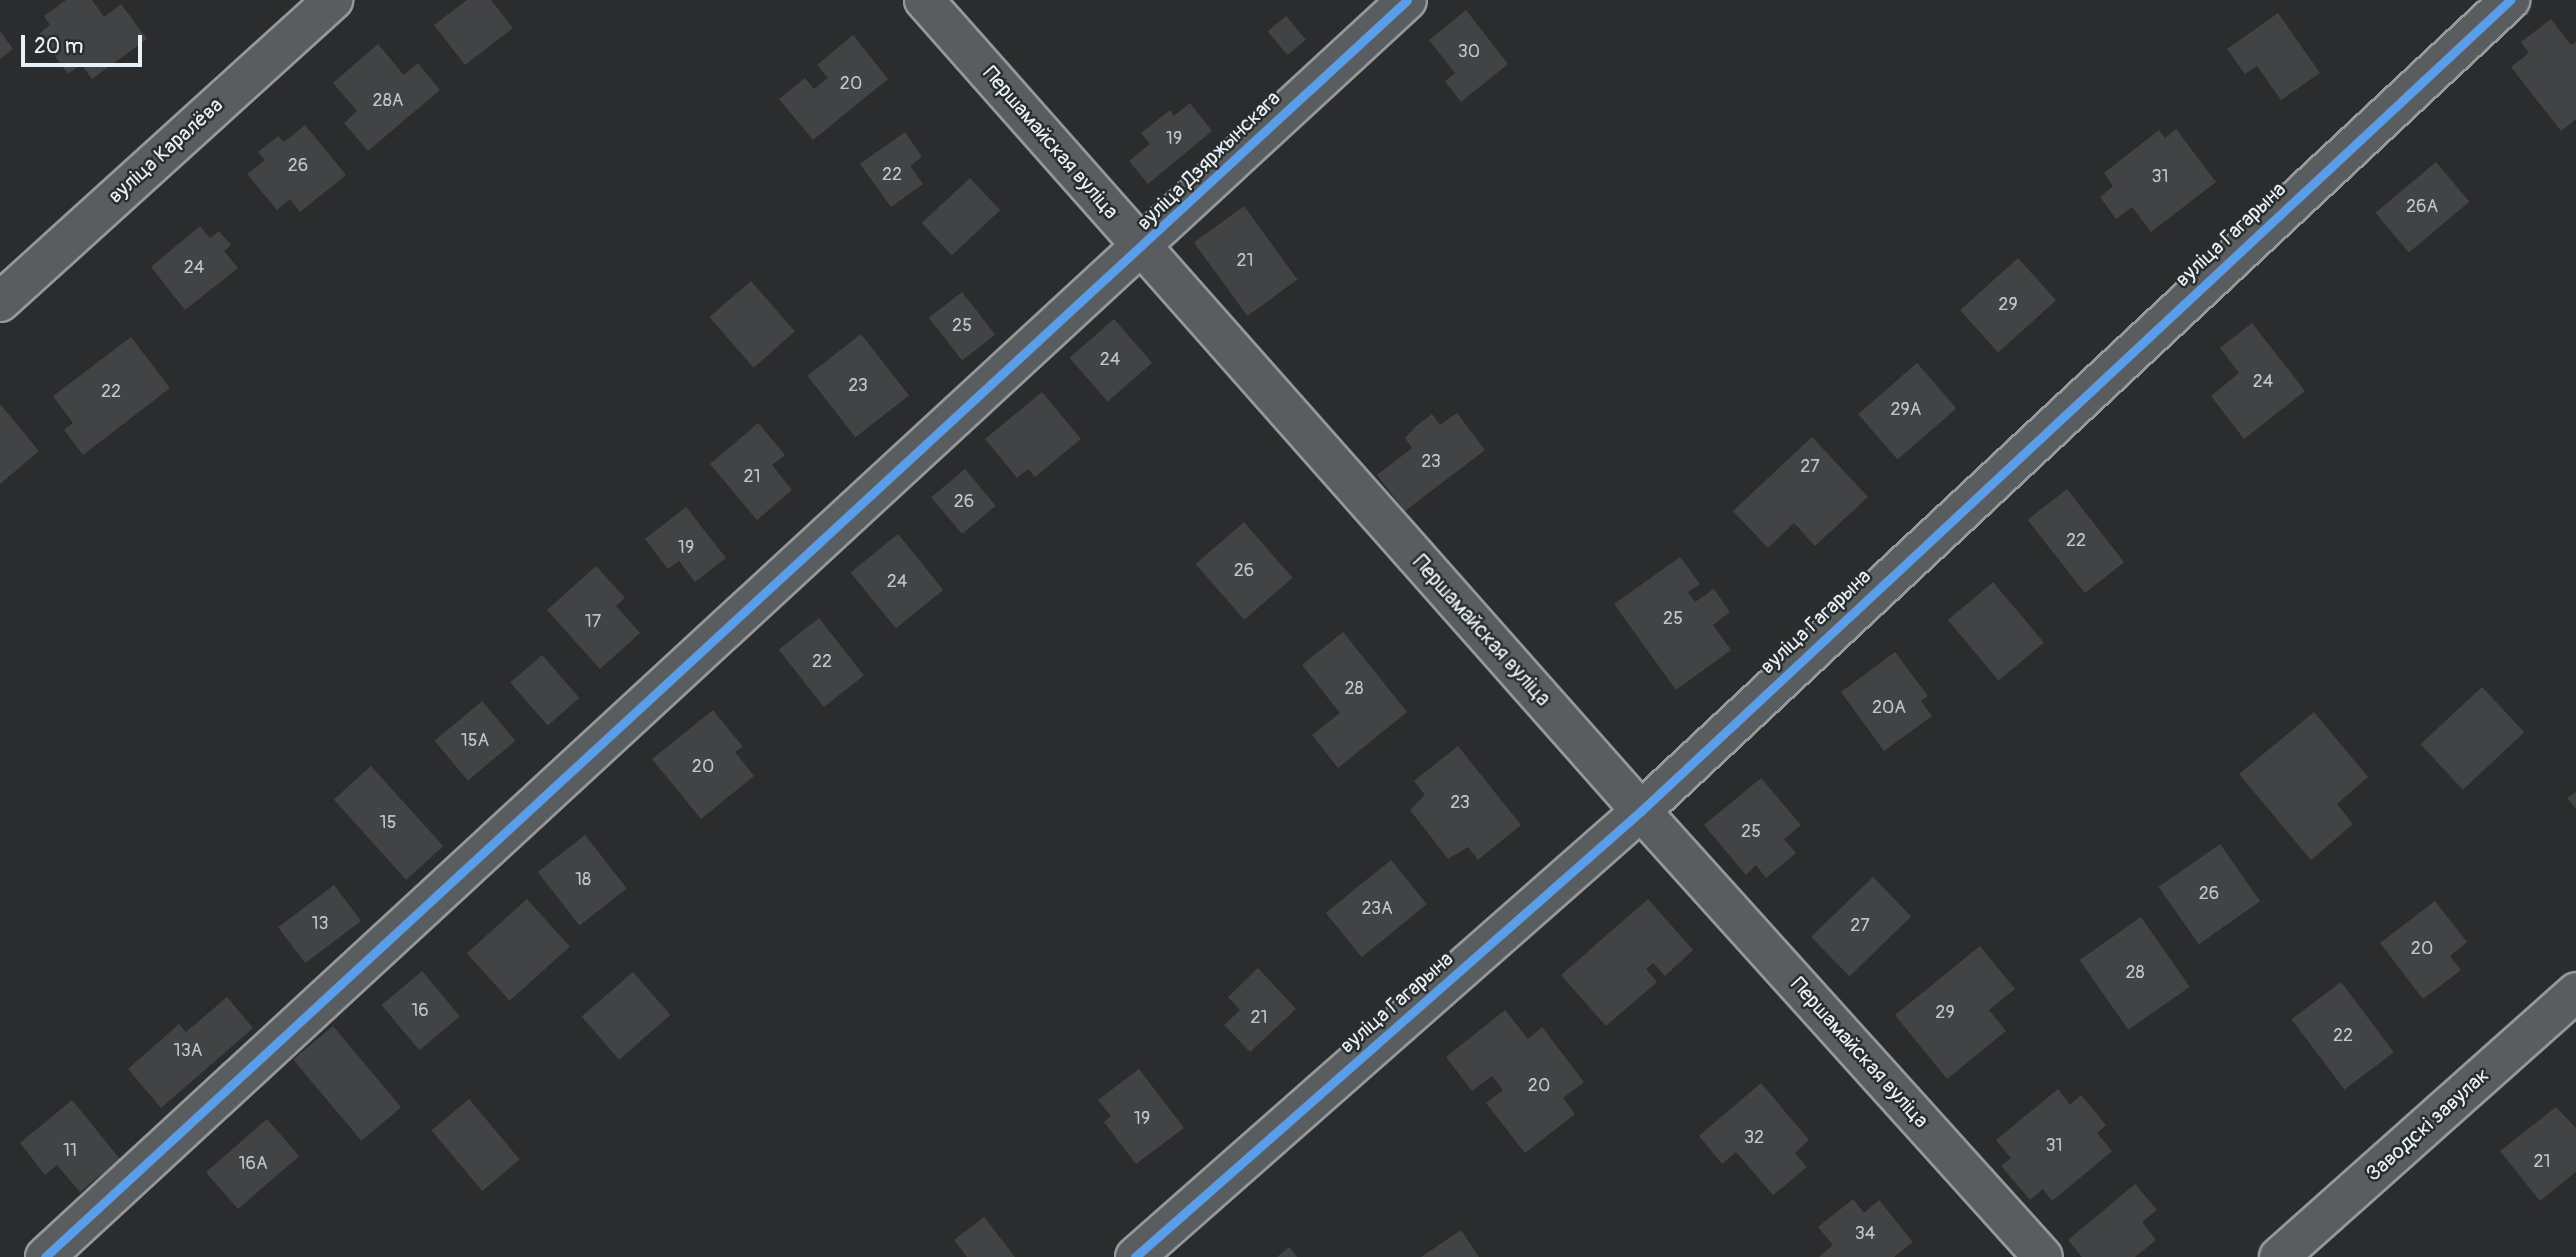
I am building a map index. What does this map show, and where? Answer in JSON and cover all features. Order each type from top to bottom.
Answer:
[{"type":"street","name":"вуліца Каралёва","points":[[0,302],[333,0]]},
{"type":"street","name":"Першамайская вуліца","points":[[924,0],[1641,811],[2043,1257]]},
{"type":"street","name":"вуліца Дзяржынскага","points":[[46,1257],[1142,249],[1169,216],[1407,0]]},
{"type":"street","name":"вуліца Гагарына","points":[[1135,1257],[1641,811],[2510,0]]},
{"type":"street","name":"Заводскі завулак","points":[[2279,1257],[2576,992]]},
{"type":"building","points":[[66,0],[92,0],[104,17],[121,4],[147,39],[92,79],[81,64],[68,74],[39,34],[50,25],[44,16]]},
{"type":"building","points":[[467,0],[491,0],[513,28],[465,65],[434,25]]},
{"type":"building","points":[[1466,10],[1508,64],[1461,102],[1445,81],[1455,73],[1429,40]]},
{"type":"building","points":[[2278,13],[2320,73],[2281,100],[2257,66],[2245,74],[2227,49]]},
{"type":"building","points":[[1286,16],[1306,40],[1288,55],[1268,31]]},
{"type":"building","points":[[2551,19],[2571,45],[2576,42],[2576,119],[2561,131],[2511,67],[2529,53],[2521,42]]},
{"type":"building","points":[[0,31],[13,49],[0,59]]},
{"type":"building","points":[[853,35],[888,79],[813,140],[779,99],[805,78],[814,89],[828,78],[817,65]]},
{"type":"building","points":[[378,44],[404,75],[418,63],[440,90],[368,151],[344,123],[357,111],[333,83]]},
{"type":"building","points":[[1190,103],[1212,131],[1148,184],[1129,161],[1150,144],[1141,133],[1170,110],[1174,116]]},
{"type":"building","points":[[305,125],[346,175],[300,212],[290,199],[277,210],[247,174],[265,160],[258,152],[278,136],[284,142]]},
{"type":"building","points":[[2176,129],[2216,182],[2151,232],[2132,207],[2116,219],[2100,197],[2113,186],[2104,173],[2159,130],[2165,138]]},
{"type":"building","points":[[905,132],[922,157],[910,166],[923,184],[891,207],[860,164]]},
{"type":"building","points":[[2436,162],[2469,202],[2409,253],[2375,213]]},
{"type":"building","points":[[970,178],[1000,210],[952,255],[922,223]]},
{"type":"building","points":[[1244,206],[1297,280],[1247,316],[1194,242]]},
{"type":"building","points":[[200,226],[210,238],[219,231],[231,245],[224,251],[238,268],[185,310],[151,267]]},
{"type":"building","points":[[2018,258],[2056,300],[1998,353],[1960,310]]},
{"type":"building","points":[[751,281],[795,332],[753,368],[709,317]]},
{"type":"building","points":[[962,292],[995,335],[962,360],[929,318]]},
{"type":"building","points":[[1114,319],[1152,363],[1108,401],[1069,358]]},
{"type":"building","points":[[2252,323],[2305,391],[2244,439],[2211,396],[2239,373],[2220,348]]},
{"type":"building","points":[[861,334],[909,395],[855,437],[807,376]]},
{"type":"building","points":[[131,337],[170,388],[83,455],[64,430],[73,423],[53,396]]},
{"type":"building","points":[[1917,363],[1956,408],[1897,459],[1858,414]]},
{"type":"building","points":[[1042,392],[1081,439],[1035,477],[1028,469],[1017,478],[985,439]]},
{"type":"building","points":[[0,404],[39,451],[0,484]]},
{"type":"building","points":[[1457,413],[1485,450],[1405,511],[1377,475],[1412,448],[1405,438],[1415,427],[1432,414],[1440,425]]},
{"type":"building","points":[[758,423],[785,455],[772,465],[792,490],[757,520],[710,464]]},
{"type":"building","points":[[1812,437],[1868,497],[1815,546],[1794,523],[1768,548],[1733,511]]},
{"type":"building","points":[[965,469],[996,506],[962,534],[931,497]]},
{"type":"building","points":[[2067,489],[2124,562],[2085,593],[2028,520]]},
{"type":"building","points":[[686,507],[726,558],[695,582],[679,561],[668,569],[645,539]]},
{"type":"building","points":[[1244,522],[1293,578],[1244,620],[1196,564]]},
{"type":"building","points":[[898,534],[943,590],[896,628],[851,572]]},
{"type":"building","points":[[1680,557],[1700,584],[1688,592],[1695,602],[1714,589],[1730,612],[1713,625],[1731,650],[1676,690],[1614,604]]},
{"type":"building","points":[[596,566],[625,598],[616,606],[640,633],[600,669],[547,610]]},
{"type":"building","points":[[1993,582],[2044,643],[1999,680],[1948,620]]},
{"type":"building","points":[[819,618],[864,676],[824,707],[779,649]]},
{"type":"building","points":[[1343,632],[1407,712],[1338,768],[1312,735],[1340,713],[1302,665]]},
{"type":"building","points":[[1895,652],[1928,696],[1921,701],[1932,716],[1884,751],[1841,692]]},
{"type":"building","points":[[542,655],[579,698],[548,726],[510,683]]},
{"type":"building","points":[[2482,687],[2524,732],[2463,790],[2421,744]]},
{"type":"building","points":[[482,701],[515,741],[468,781],[435,741]]},
{"type":"building","points":[[713,710],[743,747],[735,752],[754,776],[701,819],[652,759]]},
{"type":"building","points":[[2314,712],[2368,777],[2337,804],[2353,824],[2311,860],[2239,774]]},
{"type":"building","points":[[1458,746],[1521,825],[1478,860],[1468,847],[1448,859],[1410,810],[1425,795],[1414,781]]},
{"type":"building","points":[[371,766],[443,846],[406,880],[334,799]]},
{"type":"building","points":[[1761,778],[1801,825],[1784,839],[1796,853],[1766,878],[1756,865],[1746,875],[1704,825]]},
{"type":"building","points":[[2576,792],[2576,809],[2567,798]]},
{"type":"building","points":[[585,835],[627,889],[580,926],[538,872]]},
{"type":"building","points":[[2220,844],[2260,901],[2199,944],[2159,887]]},
{"type":"building","points":[[1391,860],[1427,904],[1362,957],[1326,913]]},
{"type":"building","points":[[1873,877],[1911,917],[1849,976],[1811,937]]},
{"type":"building","points":[[334,885],[361,921],[305,963],[278,927]]},
{"type":"building","points":[[527,899],[570,947],[510,1001],[467,953]]},
{"type":"building","points":[[1648,899],[1693,950],[1665,976],[1653,963],[1646,969],[1657,982],[1606,1026],[1561,975]]},
{"type":"building","points":[[2435,901],[2467,942],[2450,956],[2461,970],[2423,999],[2380,943]]},
{"type":"building","points":[[2141,917],[2190,987],[2128,1030],[2080,960]]},
{"type":"building","points":[[1980,946],[2015,989],[1989,1010],[2006,1031],[1947,1079],[1895,1015]]},
{"type":"building","points":[[1258,968],[1296,1009],[1250,1052],[1224,1025],[1240,1010],[1228,997]]},
{"type":"building","points":[[422,971],[460,1016],[419,1050],[381,1005]]},
{"type":"building","points":[[633,972],[670,1015],[619,1060],[582,1017]]},
{"type":"building","points":[[2341,982],[2394,1052],[2344,1090],[2291,1019]]},
{"type":"building","points":[[227,997],[253,1028],[161,1108],[128,1069],[179,1024],[186,1032]]},
{"type":"building","points":[[1505,1010],[1528,1039],[1542,1027],[1584,1082],[1563,1098],[1575,1114],[1525,1153],[1486,1103],[1503,1090],[1492,1076],[1472,1091],[1446,1057]]},
{"type":"building","points":[[333,1026],[401,1107],[361,1141],[293,1059]]},
{"type":"building","points":[[1139,1069],[1184,1128],[1136,1164],[1104,1122],[1111,1116],[1098,1100]]},
{"type":"building","points":[[1761,1083],[1809,1140],[1795,1153],[1807,1167],[1773,1195],[1736,1152],[1722,1164],[1699,1136]]},
{"type":"building","points":[[2058,1089],[2070,1105],[2081,1095],[2106,1125],[2097,1133],[2112,1151],[2052,1201],[2043,1189],[2030,1200],[2001,1166],[2011,1158],[1996,1140]]},
{"type":"building","points":[[469,1099],[520,1160],[482,1191],[431,1130]]},
{"type":"building","points":[[72,1100],[120,1159],[80,1192],[57,1165],[45,1175],[20,1143]]},
{"type":"building","points":[[2556,1107],[2576,1128],[2576,1172],[2540,1201],[2500,1151]]},
{"type":"building","points":[[267,1119],[299,1156],[238,1209],[206,1172]]},
{"type":"building","points":[[2135,1184],[2157,1210],[2142,1222],[2156,1240],[2135,1257],[2082,1257],[2068,1240]]},
{"type":"building","points":[[1853,1199],[1864,1213],[1879,1200],[1913,1242],[1894,1257],[1819,1257],[1833,1245],[1818,1227]]},
{"type":"building","points":[[984,1217],[1015,1257],[967,1257],[954,1240]]},
{"type":"building","points":[[1461,1230],[1479,1257],[1421,1257]]},
{"type":"building","points":[[1289,1247],[1297,1257],[1277,1257]]},
{"type":"cycle path","points":[[45,1257],[1407,0]]},
{"type":"cycle path","points":[[1135,1257],[1641,811],[2510,0]]}]
